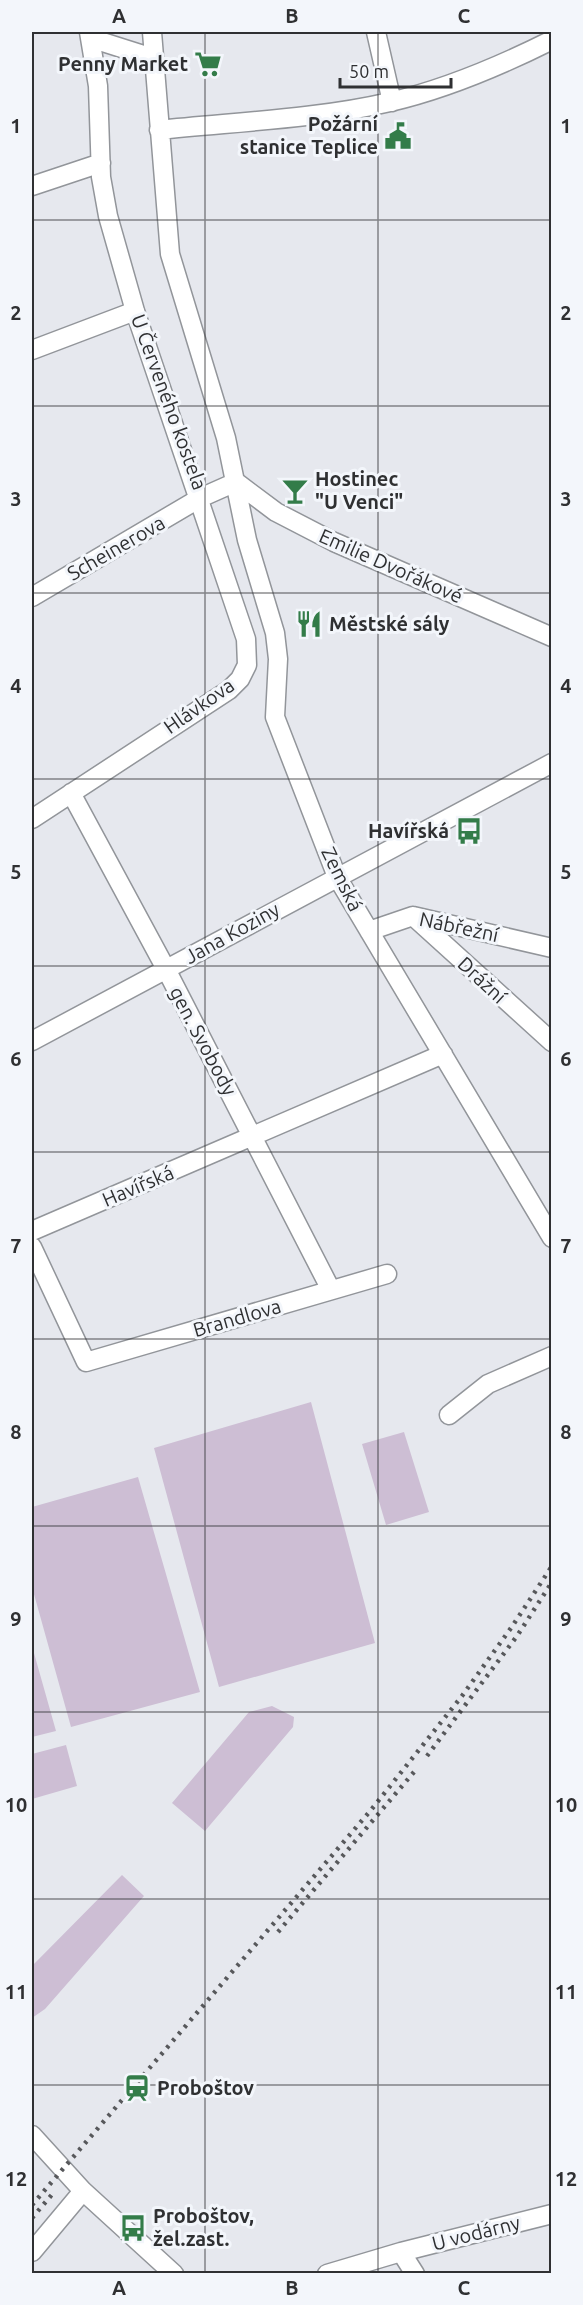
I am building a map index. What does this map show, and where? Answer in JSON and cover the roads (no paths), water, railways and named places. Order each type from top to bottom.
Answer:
[{"type":"street","name":"U Červeného kostela","points":[[90,35],[100,103],[101,164],[105,204],[135,311],[200,498],[236,482],[226,438],[170,254],[152,32]]},
{"type":"street","points":[[376,32],[392,102]]},
{"type":"street","points":[[90,35],[153,58]]},
{"type":"street","points":[[159,130],[296,116],[392,102],[498,66],[552,40]]},
{"type":"street","points":[[32,186],[101,164]]},
{"type":"street","points":[[32,350],[135,311]]},
{"type":"street","name":"Emilie Dvořákové","points":[[236,482],[276,512],[334,542],[552,638]]},
{"type":"street","name":"Zemská","points":[[236,482],[247,540],[277,642],[275,717],[337,877],[552,1238]]},
{"type":"street","name":"Scheinerova","points":[[32,597],[200,498]]},
{"type":"street","name":"Hlávkova","points":[[32,819],[229,690],[240,678],[247,664],[246,639],[200,498]]},
{"type":"street","name":"Jana Koziny","points":[[32,1041],[552,763]]},
{"type":"street","name":"gen. Svobody","points":[[71,793],[166,969],[331,1290]]},
{"type":"street","name":"Nábřežní","points":[[369,931],[413,916],[552,948]]},
{"type":"street","name":"Drážní","points":[[413,916],[552,1042]]},
{"type":"street","name":"Havířská","points":[[32,1230],[443,1054]]},
{"type":"street","name":"Brandlova","points":[[32,1247],[86,1362],[387,1274]]},
{"type":"street","points":[[449,1415],[488,1384],[552,1356]]},
{"type":"street","points":[[32,2135],[83,2191],[174,2274]]},
{"type":"street","points":[[32,2252],[83,2191]]},
{"type":"street","name":"U vodárny","points":[[327,2274],[401,2252],[552,2214]]},
{"type":"street","name":"U vodárny","points":[[401,2252],[415,2274]]},
{"type":"railway","points":[[32,2205],[371,1810],[462,1696],[552,1566]]},
{"type":"railway","points":[[427,1756],[517,1636],[552,1582]]},
{"type":"railway","points":[[278,1932],[414,1772]]},
{"type":"railway","points":[[32,2218],[55,2191]]},
{"type":"place","name":"Penny Market","points":[[208,64]]},
{"type":"place","name":"Požární stanice Teplice","points":[[398,136]]},
{"type":"place","name":"Hostinec \"U Venci\"","points":[[295,491]]},
{"type":"place","name":"Městské sály","points":[[309,624]]},
{"type":"place","name":"Havířská","points":[[469,831]]},
{"type":"place","name":"Proboštov","points":[[137,2088]]},
{"type":"place","name":"Proboštov, žel.zast.","points":[[133,2228]]}]
